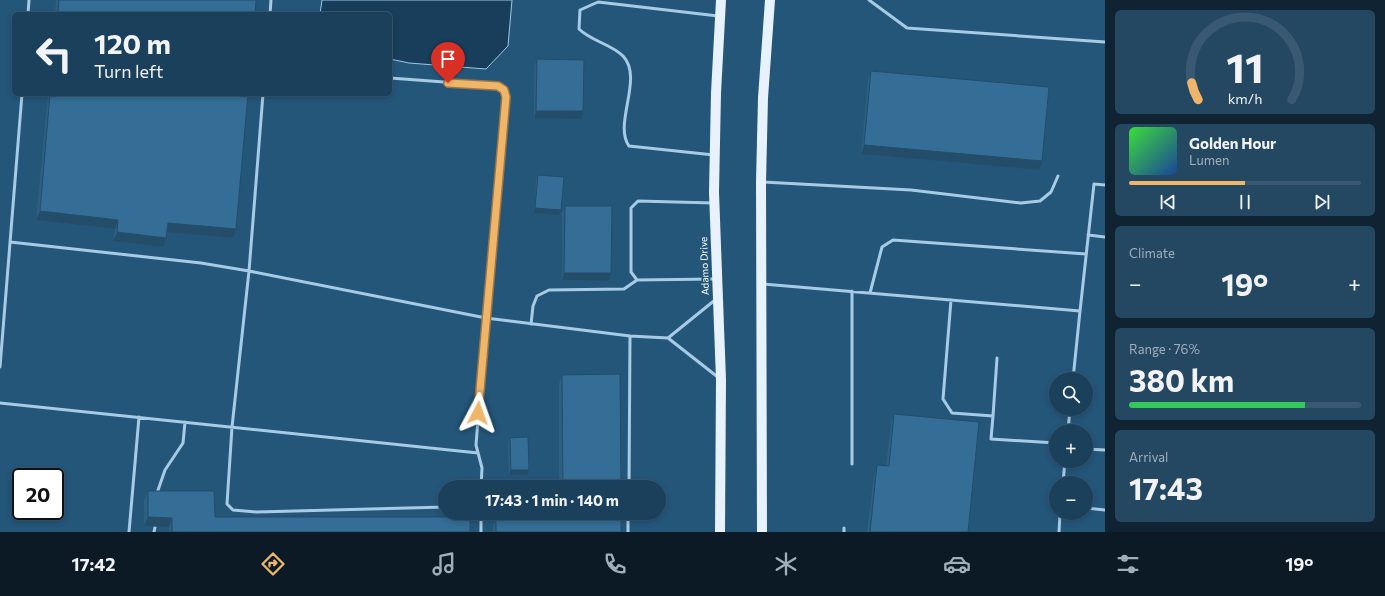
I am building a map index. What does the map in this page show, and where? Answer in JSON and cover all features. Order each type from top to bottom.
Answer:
[{"type":"main road","name":"Adamo Drive","points":[[720,532],[721,380],[717,279],[715,155],[721,0]]},
{"type":"main road","points":[[762,532],[761,182],[763,98],[770,0]]},
{"type":"main road","points":[[762,519],[766,532]]},
{"type":"lane","points":[[28,12],[29,0]]},
{"type":"lane","points":[[270,12],[271,0]]},
{"type":"lane","points":[[870,0],[907,28],[1105,42]]},
{"type":"lane","points":[[715,155],[629,146],[626,142],[625,128],[631,75],[629,65],[623,56],[585,35],[579,29],[578,23],[580,10],[598,2],[720,17]]},
{"type":"lane","points":[[392,78],[498,86],[504,90],[506,97],[476,445],[482,468],[481,480]]},
{"type":"lane","points":[[0,367],[22,96]]},
{"type":"lane","points":[[262,96],[249,271],[232,427],[227,504],[233,510],[257,512],[438,507]]},
{"type":"lane","points":[[761,182],[911,190],[1021,203],[1040,202],[1051,192],[1058,176]]},
{"type":"lane","points":[[1074,372],[1094,184],[1105,185]]},
{"type":"lane","points":[[637,280],[630,272],[631,208],[638,201],[715,203]]},
{"type":"lane","points":[[1088,235],[1105,237]]},
{"type":"lane","points":[[870,293],[882,247],[893,240],[1086,254]]},
{"type":"lane","points":[[10,242],[201,263],[249,271],[486,318],[630,336],[668,338],[721,380]]},
{"type":"lane","points":[[531,324],[533,306],[537,296],[549,290],[624,289],[637,280],[717,279]]},
{"type":"lane","points":[[761,283],[1080,311]]},
{"type":"lane","points":[[852,291],[852,464]]},
{"type":"lane","points":[[668,338],[688,324],[718,298]]},
{"type":"lane","points":[[950,300],[943,399],[952,413],[993,416]]},
{"type":"lane","points":[[629,480],[630,336]]},
{"type":"lane","points":[[997,358],[991,439],[1049,443]]},
{"type":"lane","points":[[0,403],[478,453]]},
{"type":"lane","points":[[129,532],[139,417]]},
{"type":"lane","points":[[156,500],[158,488],[165,470],[183,443],[185,422]]},
{"type":"lane","points":[[1093,449],[1105,450]]},
{"type":"lane","points":[[1093,509],[1105,510]]},
{"type":"lane","points":[[481,520],[481,532]]},
{"type":"lane","points":[[628,520],[628,532]]},
{"type":"lane","points":[[1059,532],[1060,520]]},
{"type":"lane","points":[[154,532],[155,527]]},
{"type":"water","points":[[322,0],[512,0],[508,46],[486,69],[409,63],[392,59],[392,12],[320,12]]},
{"type":"building","points":[[59,0],[256,0],[255,12],[58,12]]},
{"type":"building","points":[[537,59],[584,60],[583,111],[536,111]]},
{"type":"building","points":[[871,71],[1049,87],[1042,161],[864,145]]},
{"type":"building","points":[[50,96],[248,96],[236,229],[168,223],[166,238],[117,232],[118,220],[40,211]]},
{"type":"building","points":[[538,175],[564,177],[561,210],[535,208]]},
{"type":"building","points":[[565,206],[612,206],[611,273],[564,273]]},
{"type":"building","points":[[620,374],[621,480],[563,480],[562,375]]},
{"type":"building","points":[[894,414],[979,422],[968,532],[870,532],[877,465],[889,466]]},
{"type":"building","points":[[528,437],[529,470],[511,470],[510,438]]},
{"type":"building","points":[[148,491],[214,491],[215,517],[438,517],[438,520],[470,520],[470,532],[172,532],[172,518],[148,517]]},
{"type":"building","points":[[496,520],[621,520],[621,532],[496,532]]},
{"type":"route","points":[[448,83],[498,86],[504,90],[506,97],[478,413]]}]
